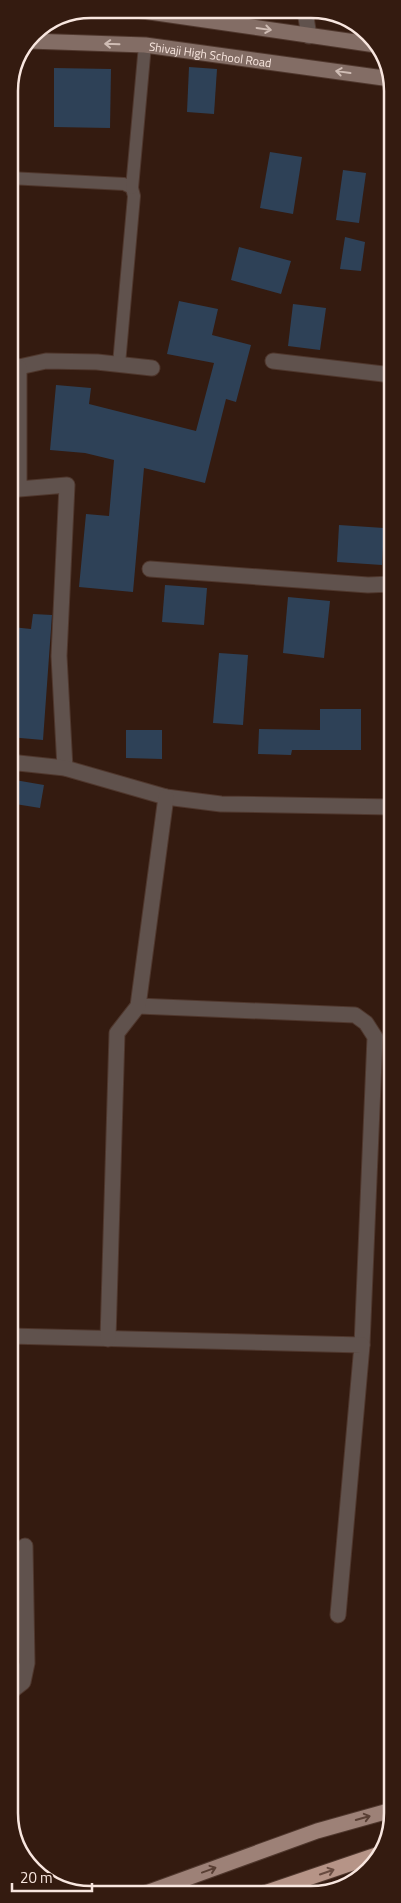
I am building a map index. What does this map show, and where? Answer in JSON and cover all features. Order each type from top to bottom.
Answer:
[{"type":"highway","points":[[285,1886],[367,1858]]},
{"type":"main road","points":[[166,1886],[317,1832],[383,1813]]},
{"type":"street","points":[[221,18],[309,36],[367,45]]},
{"type":"street","points":[[306,18],[309,36]]},
{"type":"street","name":"Shivaji High School Road","points":[[37,41],[145,45],[382,78]]},
{"type":"street","points":[[18,367],[46,361],[97,362],[152,368]]},
{"type":"street","points":[[273,361],[384,374]]},
{"type":"street","points":[[18,465],[19,489],[67,485],[59,656],[64,768]]},
{"type":"street","points":[[150,569],[368,585],[384,584]]},
{"type":"street","points":[[18,763],[64,768],[166,796],[221,804],[384,807]]},
{"type":"street","points":[[108,1339],[116,1033],[138,1006],[166,796]]},
{"type":"street","points":[[138,1006],[355,1015],[366,1024],[375,1037],[362,1345],[338,1615]]},
{"type":"street","points":[[18,1336],[362,1345]]},
{"type":"street","points":[[18,1686],[23,1682],[27,1663],[25,1546]]},
{"type":"lane","points":[[120,364],[134,196],[132,188],[145,45]]},
{"type":"lane","points":[[18,178],[124,184],[132,188]]},
{"type":"building","points":[[189,67],[217,69],[214,114],[187,112]]},
{"type":"building","points":[[54,68],[111,69],[110,128],[54,127]]},
{"type":"building","points":[[270,152],[302,157],[293,214],[260,208]]},
{"type":"building","points":[[343,170],[366,173],[359,223],[336,220]]},
{"type":"building","points":[[345,237],[365,242],[361,271],[340,269]]},
{"type":"building","points":[[239,247],[291,261],[281,294],[231,280]]},
{"type":"building","points":[[179,301],[218,309],[212,335],[251,345],[236,402],[226,399],[205,483],[144,468],[133,592],[79,587],[86,514],[109,516],[114,460],[85,453],[50,450],[56,385],[91,388],[89,404],[196,431],[214,363],[167,354]]},
{"type":"building","points":[[293,304],[326,308],[320,350],[288,346]]},
{"type":"building","points":[[339,525],[384,528],[382,565],[337,562]]},
{"type":"building","points":[[165,585],[207,588],[204,625],[162,622]]},
{"type":"building","points":[[288,597],[330,601],[324,658],[283,653]]},
{"type":"building","points":[[33,614],[52,615],[43,740],[18,738],[18,628],[31,629]]},
{"type":"building","points":[[219,653],[248,655],[243,725],[213,723]]},
{"type":"building","points":[[320,709],[361,709],[361,750],[292,750],[291,755],[258,754],[259,729],[320,730]]},
{"type":"building","points":[[126,730],[162,730],[162,759],[126,758]]},
{"type":"building","points":[[18,781],[44,785],[40,808],[18,804]]}]
